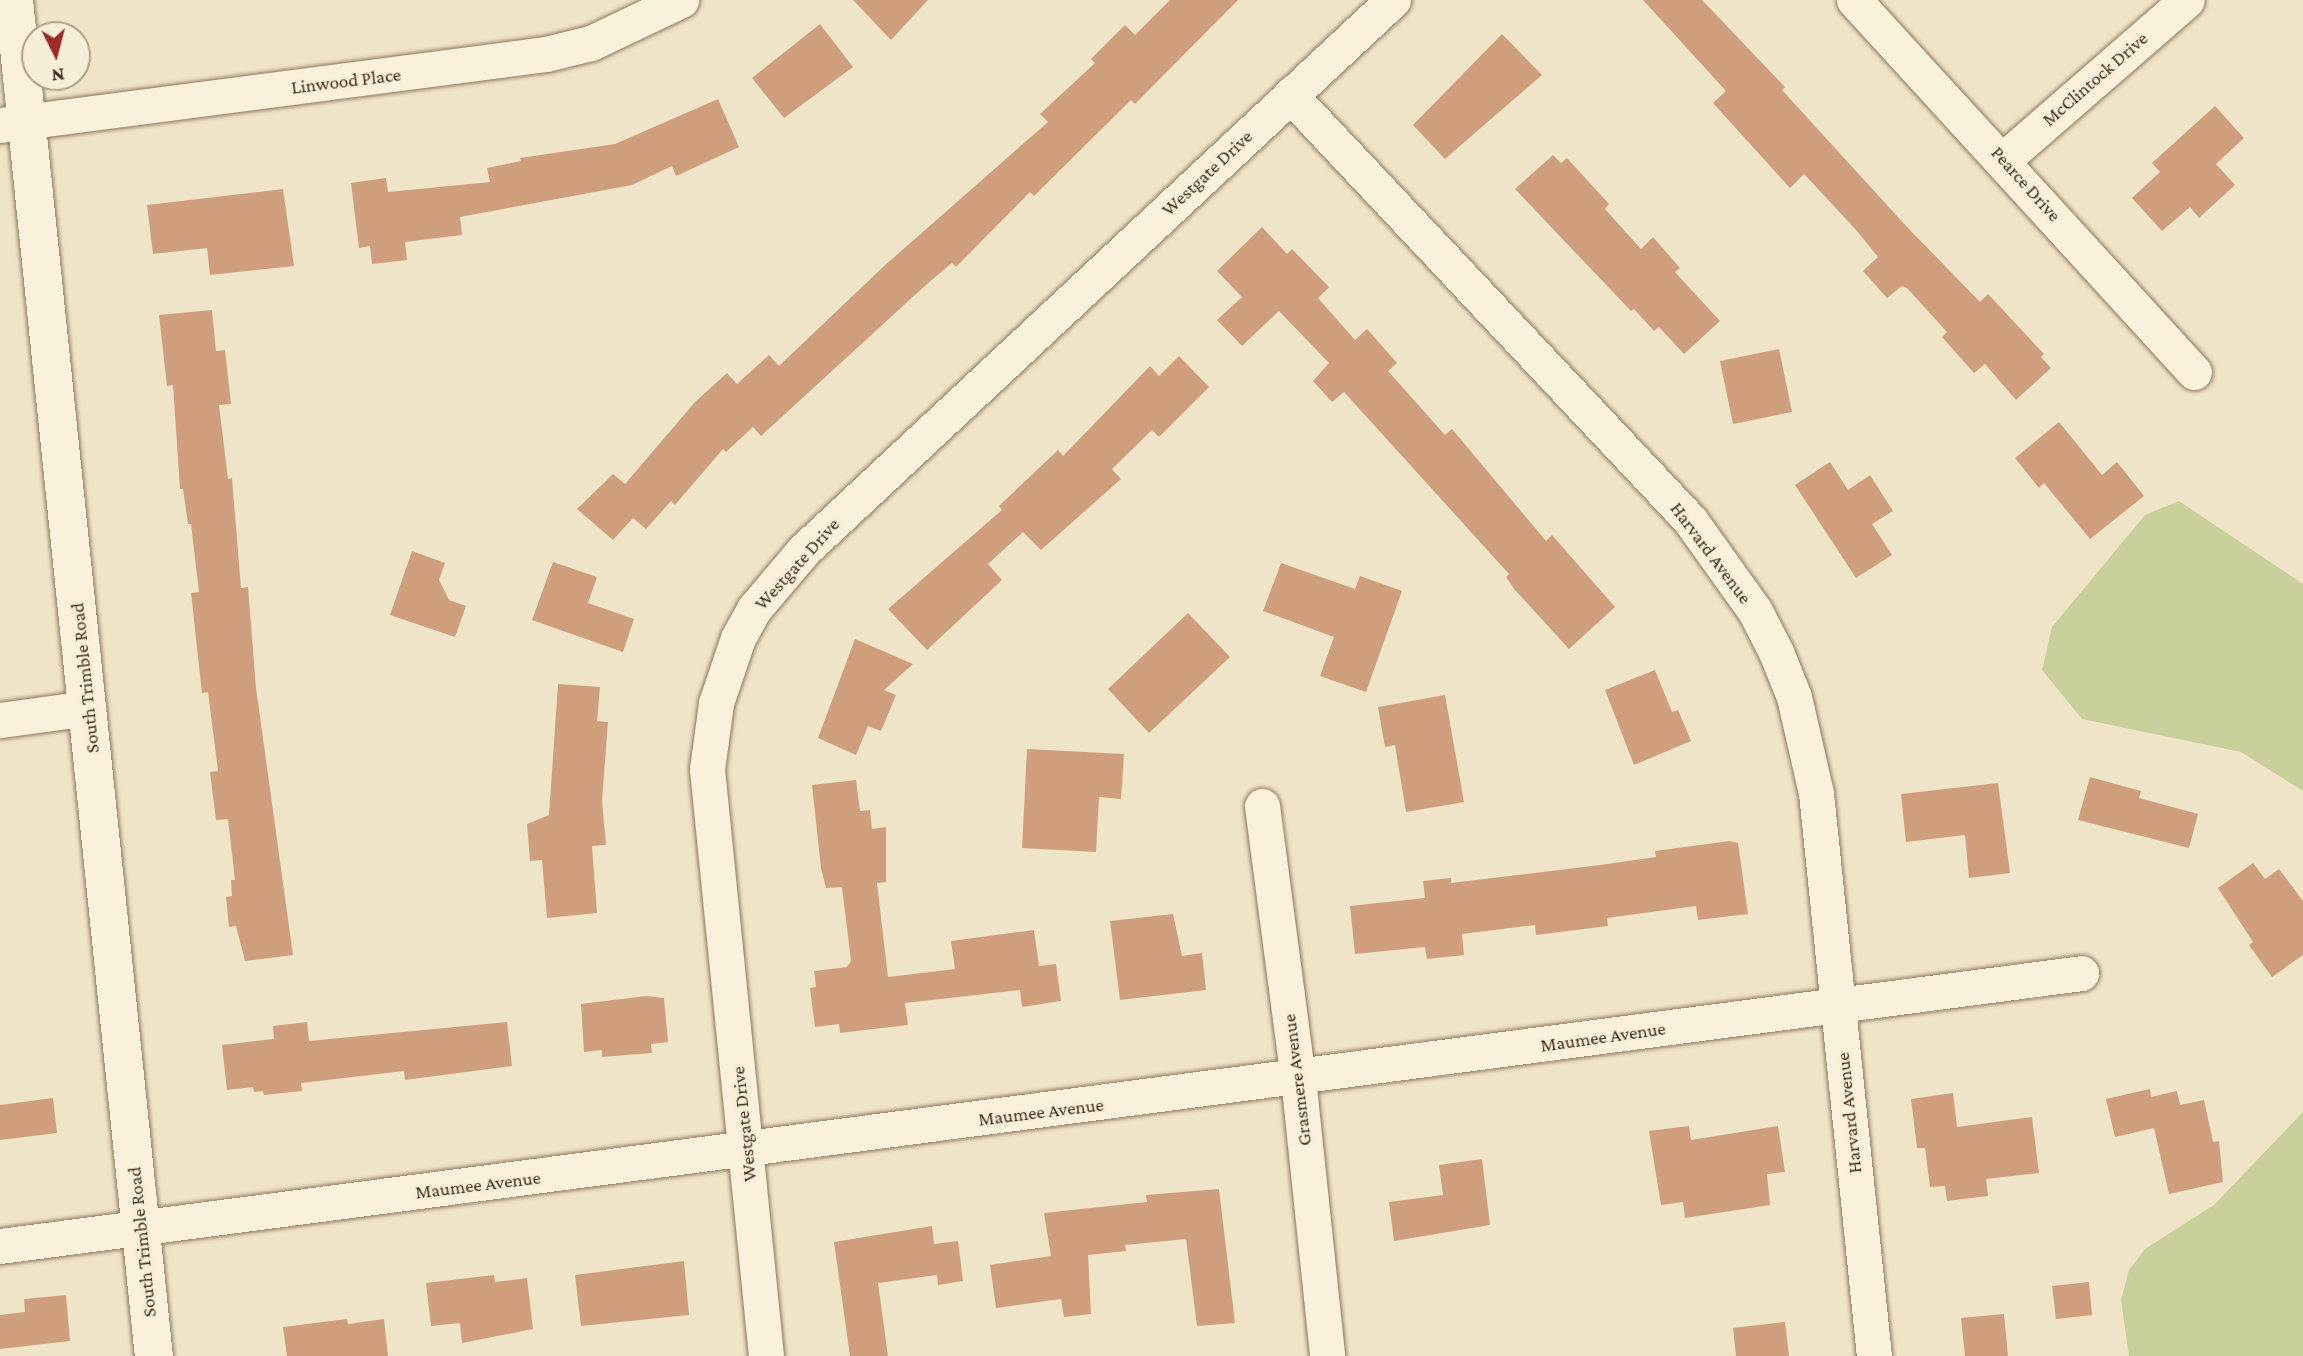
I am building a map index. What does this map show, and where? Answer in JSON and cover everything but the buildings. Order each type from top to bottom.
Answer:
[{"type":"main road","name":"South Trimble Road","points":[[14,0],[13,123],[88,708],[154,1356]]},
{"type":"street","name":"Linwood Place","points":[[13,123],[546,54],[612,35],[681,0]]},
{"type":"street","name":"Westgate Drive","points":[[766,1356],[707,769],[716,704],[738,638],[754,609],[804,550],[1393,0]]},
{"type":"street","name":"Pearce Drive","points":[[1854,0],[2004,159],[2194,372]]},
{"type":"street","name":"McClintock Drive","points":[[2004,159],[2187,0]]},
{"type":"street","name":"Harvard Avenue","points":[[1290,95],[1690,520],[1755,611],[1794,697],[1816,793],[1874,1356]]},
{"type":"street","points":[[0,720],[88,708]]},
{"type":"street","name":"Grasmere Avenue","points":[[1262,806],[1298,1079],[1327,1356]]},
{"type":"street","name":"Maumee Avenue","points":[[0,1246],[1298,1079],[2081,973]]},
{"type":"green space","points":[[2179,501],[2303,584],[2303,791],[2241,752],[2082,719],[2042,670],[2052,627],[2145,515]]},
{"type":"green space","points":[[2303,1112],[2303,1356],[2129,1356],[2121,1300],[2129,1270],[2145,1249],[2214,1205]]}]
